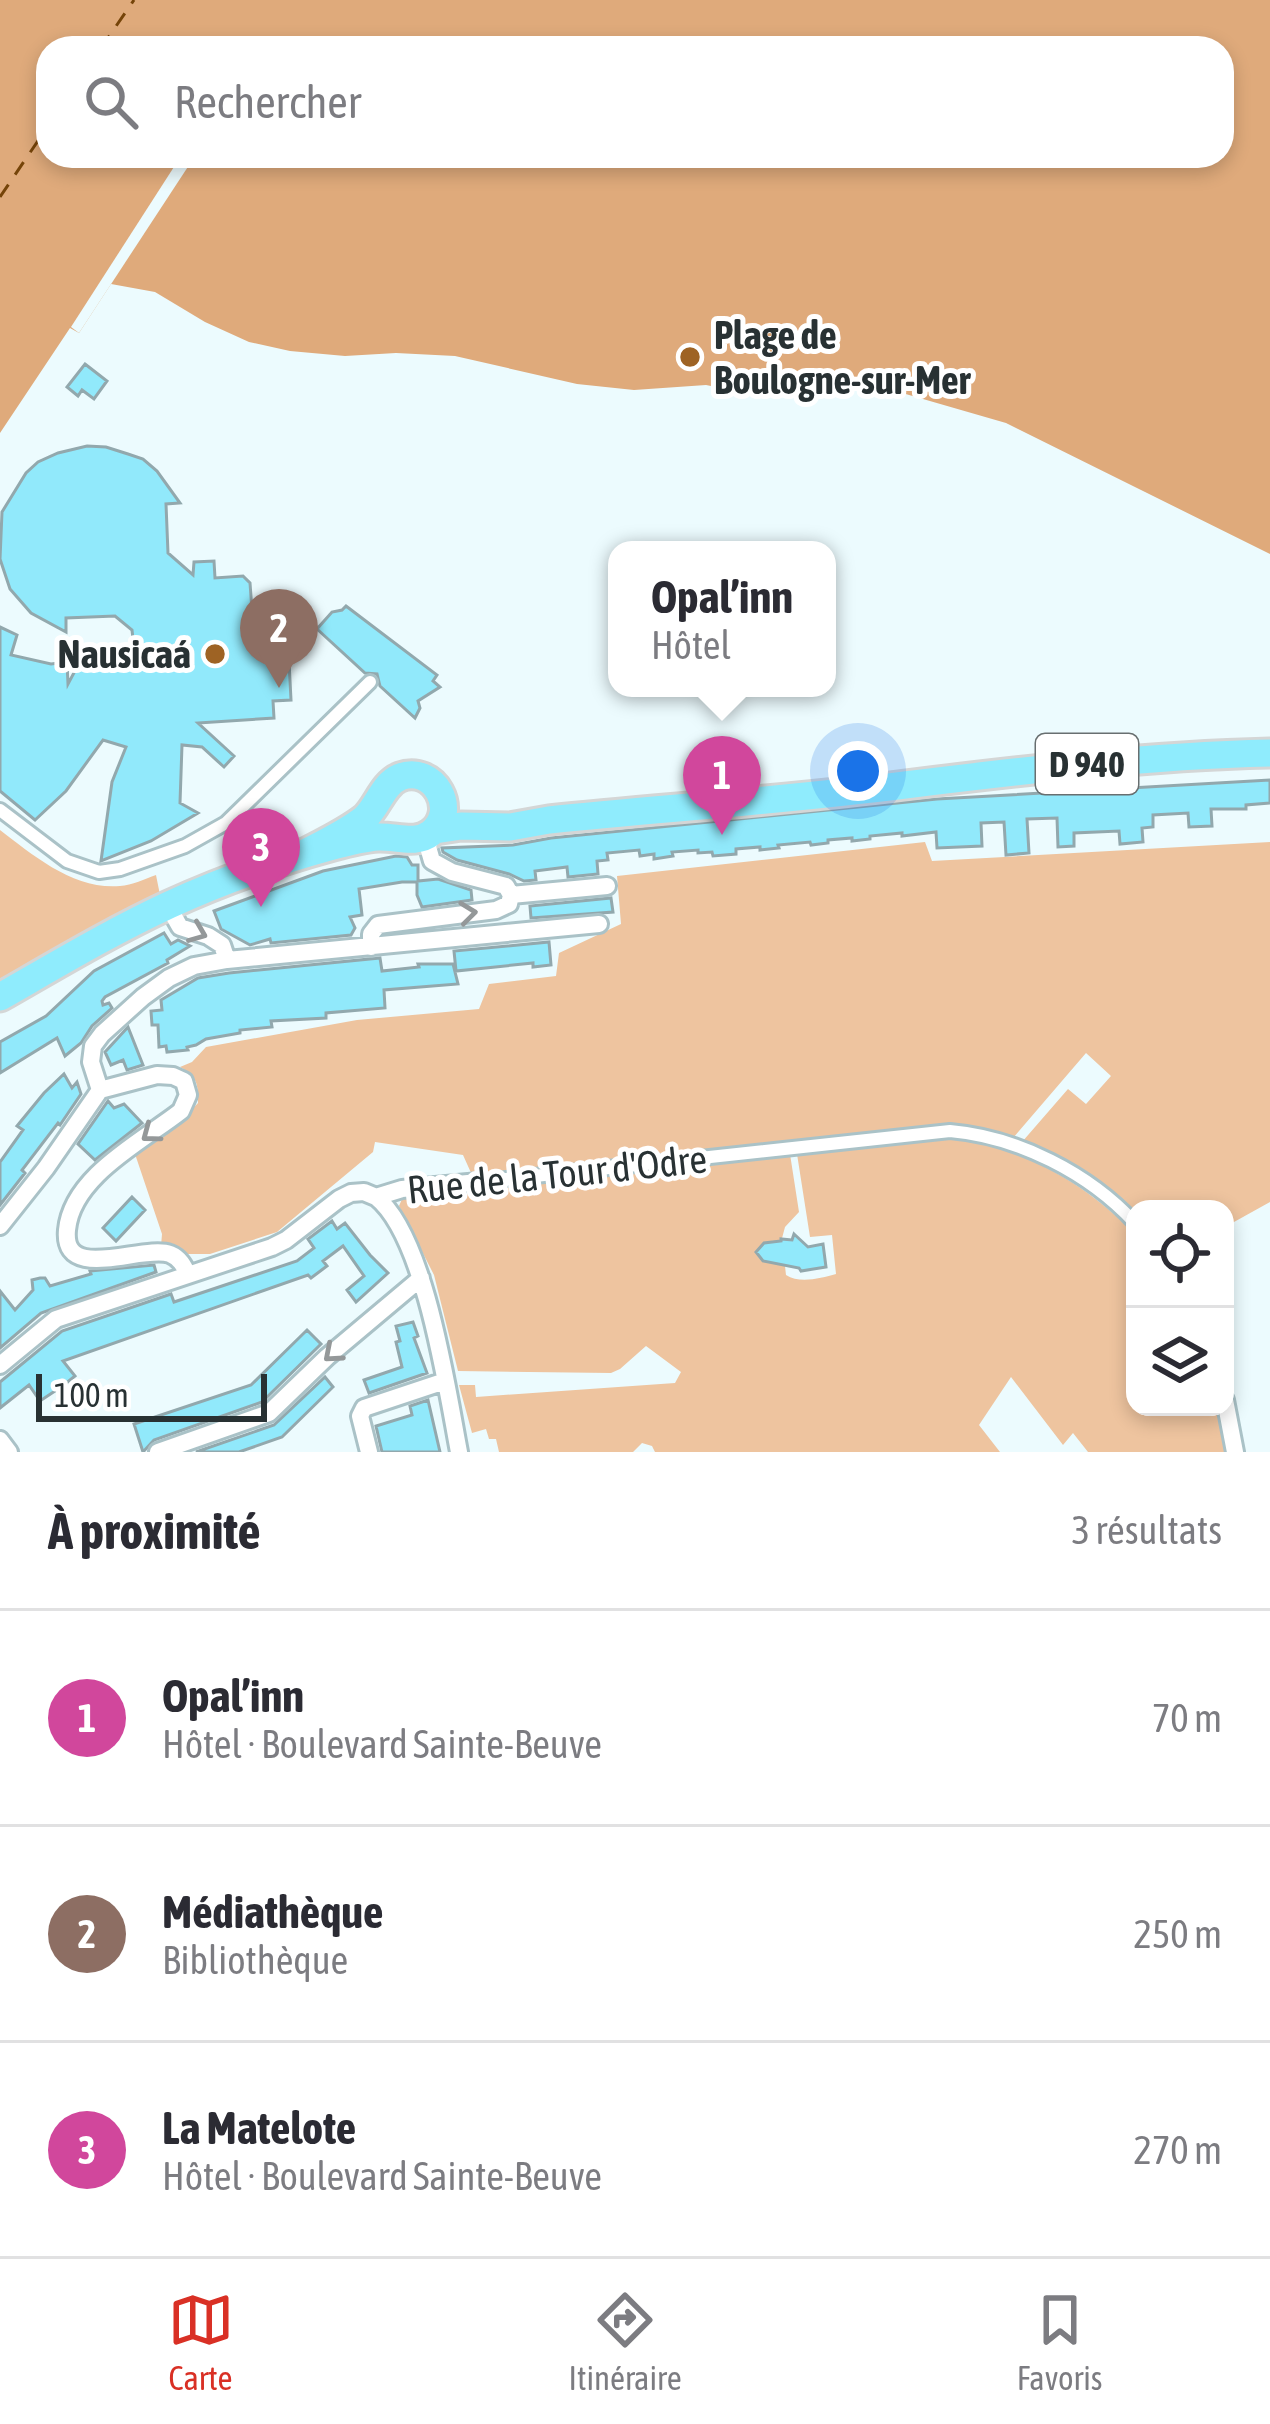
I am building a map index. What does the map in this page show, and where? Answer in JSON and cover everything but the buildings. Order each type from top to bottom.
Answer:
[{"type":"main road","name":"D 940","points":[[433,831],[1112,761],[1270,753]]},
{"type":"main road","name":"D 940","points":[[904,785],[1270,766]]},
{"type":"main road","points":[[0,997],[168,905],[302,855],[367,838],[416,839],[433,831],[443,813],[441,794],[431,782],[411,775],[392,782],[358,823],[302,855]]},
{"type":"main road","name":"D 940","points":[[441,794],[485,813],[549,820]]},
{"type":"main road","points":[[381,798],[382,821],[399,837]]},
{"type":"street","points":[[0,810],[67,860],[99,872],[164,854],[226,823],[370,682]]},
{"type":"street","points":[[371,947],[370,934],[378,925],[502,909],[509,904],[508,888],[434,863],[428,851],[433,831]]},
{"type":"street","points":[[511,895],[607,886]]},
{"type":"street","points":[[168,905],[180,927],[223,945],[227,960]]},
{"type":"street","points":[[100,1090],[91,1062],[93,1046],[102,1034],[143,997],[194,966],[598,924]]},
{"type":"street","points":[[0,1226],[100,1090],[165,1075],[184,1081],[188,1095],[181,1111],[89,1182],[71,1213],[67,1234],[69,1246],[92,1260],[166,1253],[188,1275]]},
{"type":"street","name":"Rue de la Tour d'Odre","points":[[0,1365],[56,1319],[279,1244],[345,1195],[364,1192],[376,1197],[402,1189],[950,1131],[988,1137],[1056,1164],[1126,1215]]},
{"type":"street","points":[[376,1197],[393,1217],[421,1278],[459,1452]]},
{"type":"street","points":[[158,1452],[269,1413],[421,1278]]},
{"type":"street","points":[[369,1452],[360,1420],[362,1409],[445,1381]]},
{"type":"street","points":[[1228,1416],[1235,1452]]},
{"type":"street","points":[[0,1440],[9,1452]]},
{"type":"shaded area","points":[[0,0],[1270,0],[1270,554],[1006,423],[878,386],[785,373],[756,387],[731,390],[706,385],[634,390],[577,384],[455,356],[290,351],[249,342],[155,292],[111,284],[79,333],[70,328],[0,433]]},
{"type":"shaded area","points":[[0,830],[56,869],[87,883],[120,886],[156,875],[160,895],[0,984]]},
{"type":"shaded area","points":[[925,842],[932,861],[1270,842],[1270,1202],[1234,1222],[1234,1200],[1126,1200],[1126,1204],[1082,1171],[1022,1142],[1068,1089],[1086,1104],[1111,1076],[1086,1053],[1013,1138],[946,1124],[472,1175],[463,1155],[375,1142],[373,1152],[277,1232],[210,1254],[184,1254],[161,1246],[162,1234],[135,1154],[198,1103],[196,1082],[180,1067],[206,1047],[357,1020],[479,1009],[489,984],[556,976],[559,953],[621,924],[617,876]]},
{"type":"shaded area","points":[[941,1137],[1022,1156],[1071,1182],[1126,1225],[1126,1416],[1220,1416],[1226,1452],[1088,1452],[1073,1433],[1063,1445],[1011,1377],[979,1425],[1000,1452],[655,1452],[642,1443],[633,1452],[499,1452],[496,1439],[489,1439],[486,1429],[472,1433],[459,1385],[475,1385],[476,1397],[675,1383],[681,1372],[646,1346],[611,1373],[458,1371],[434,1275],[399,1206],[402,1199],[790,1154],[799,1212],[785,1227],[781,1242],[763,1245],[757,1253],[764,1261],[785,1266],[786,1275],[798,1279],[836,1274],[832,1235],[810,1237],[797,1154]]},
{"type":"pier","points":[[173,168],[187,168],[79,333],[71,327]]},
{"type":"ferry route","points":[[109,36],[134,0]]},
{"type":"ferry route","points":[[0,197],[36,144]]},
{"type":"place","name":"Plage de Boulogne-sur-Mer","points":[[690,357]]},
{"type":"place","name":"Nausicaá","points":[[215,654]]},
{"type":"place","name":"Médiathèque","points":[[279,688]]},
{"type":"place","name":"Opal’inn","points":[[722,835]]},
{"type":"place","name":"La Matelote","points":[[261,907]]}]
